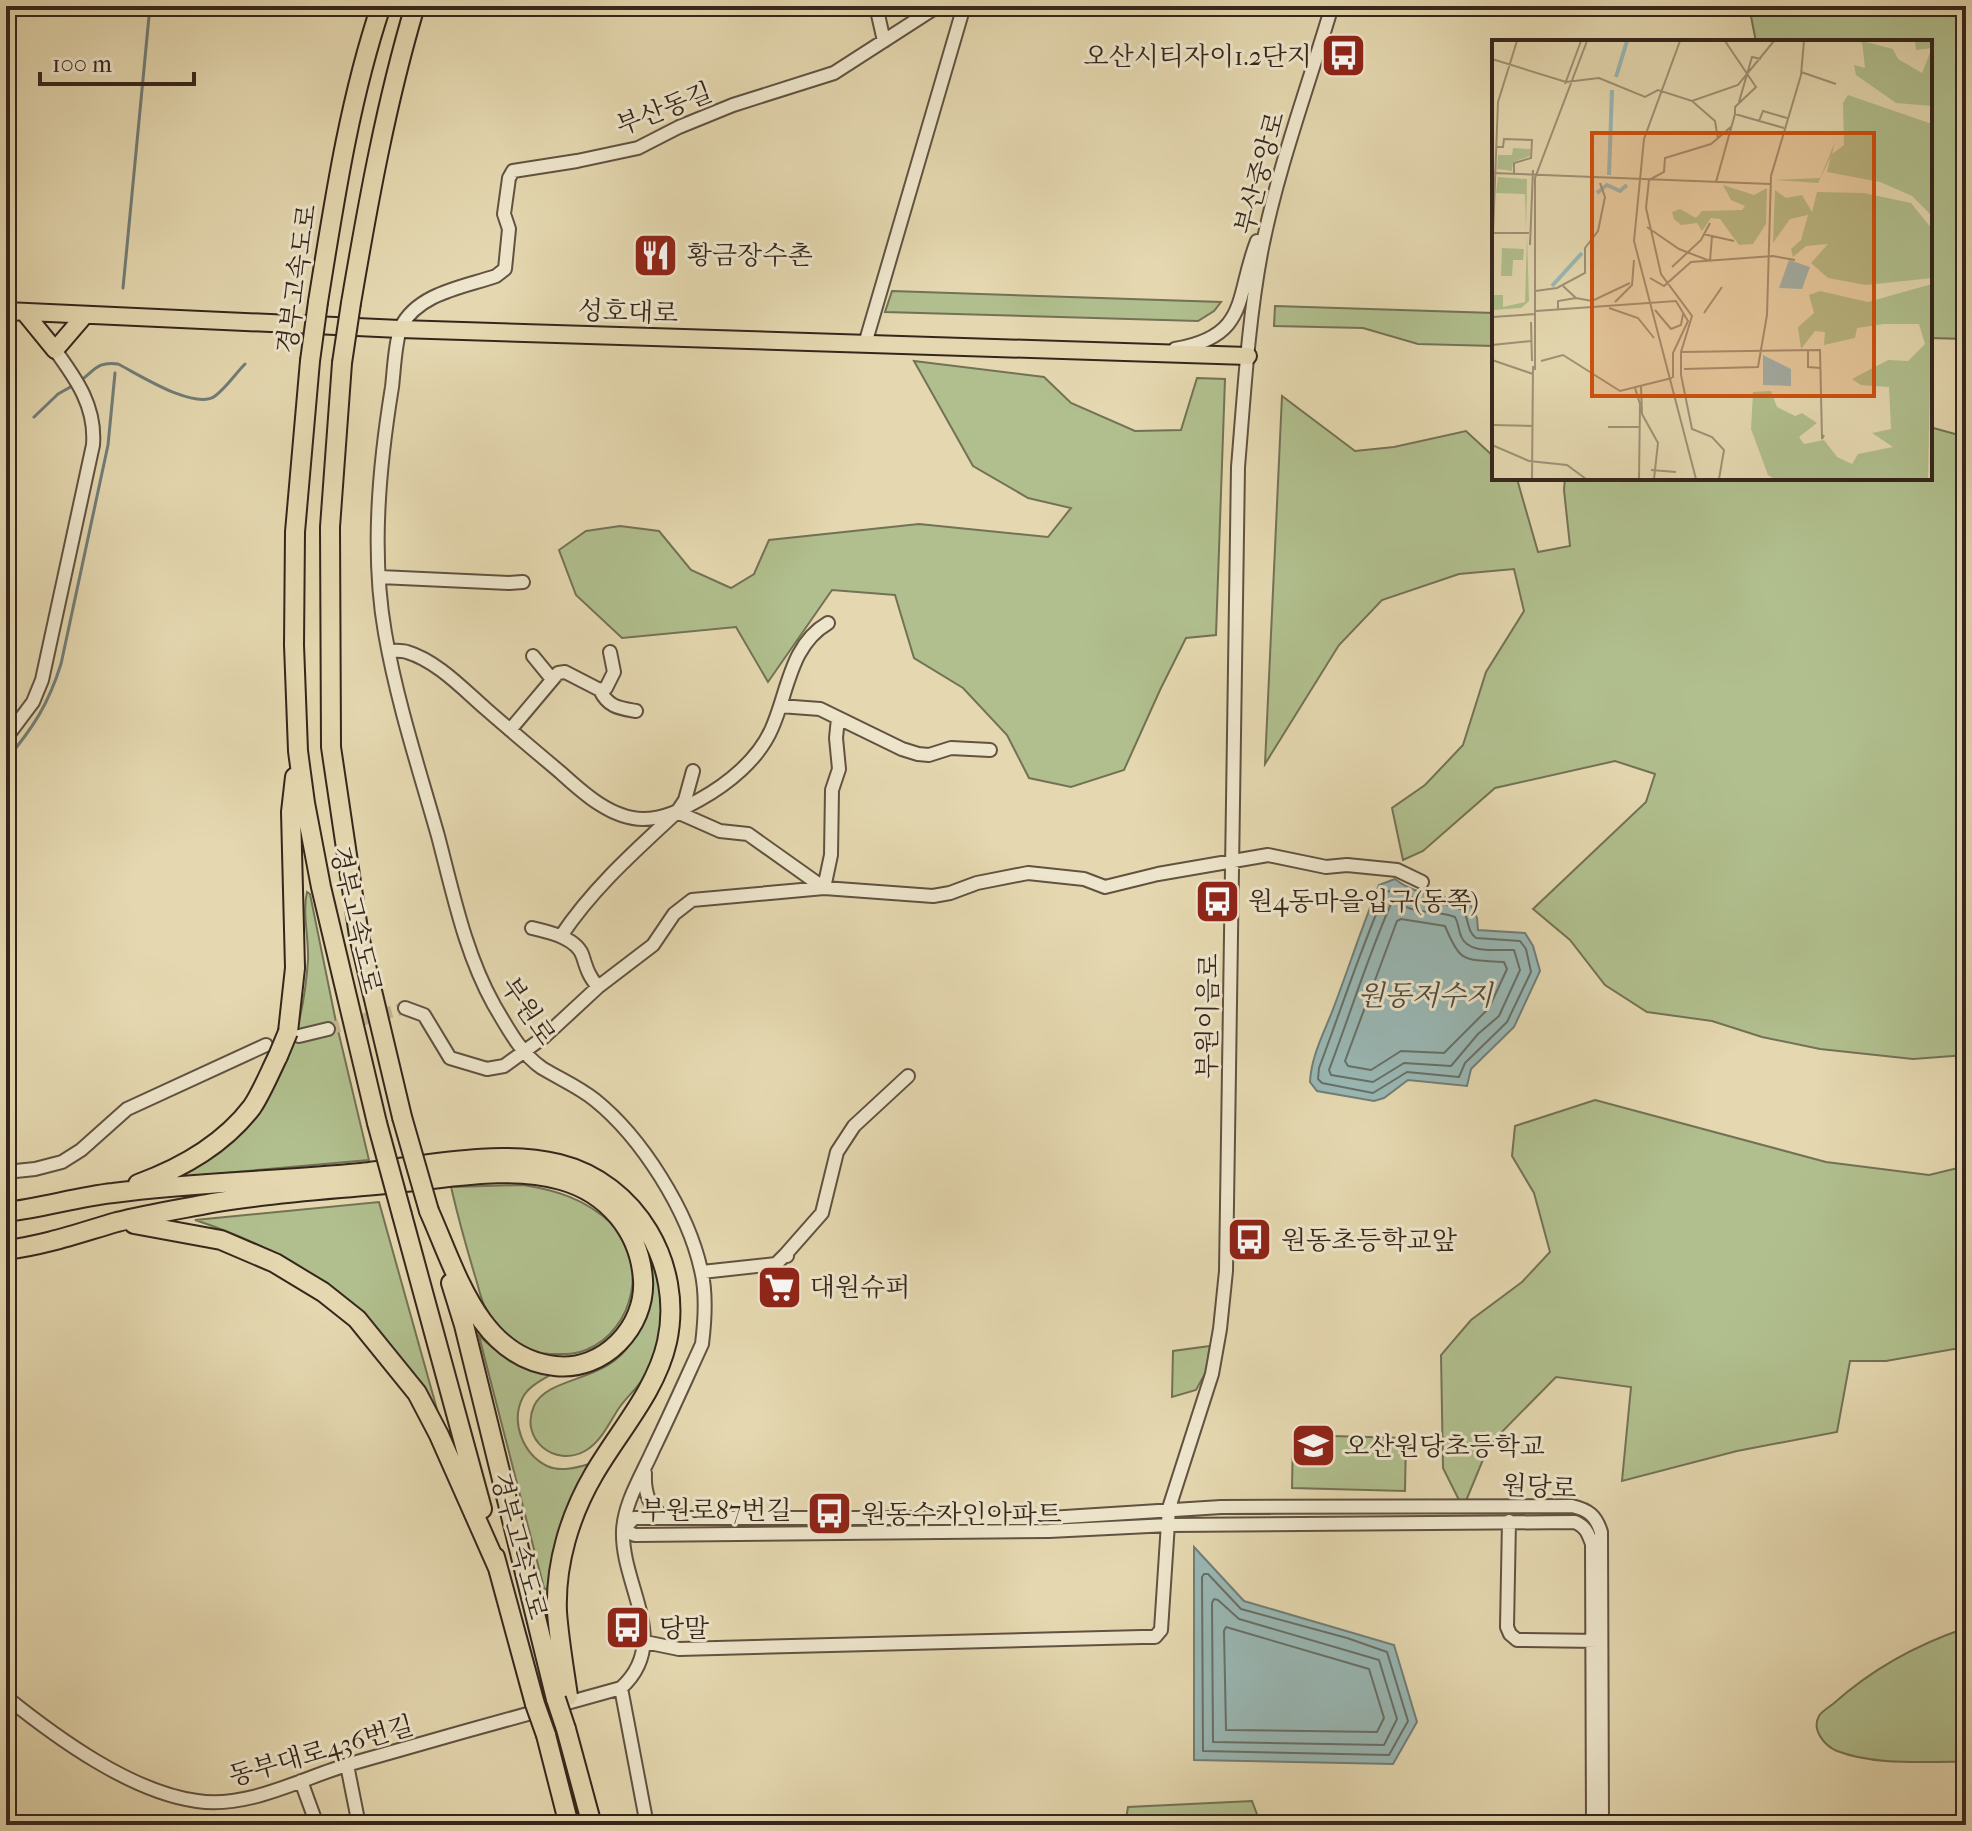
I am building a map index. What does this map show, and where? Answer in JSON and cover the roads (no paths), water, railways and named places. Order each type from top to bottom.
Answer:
[{"type":"highway","name":"경부고속도로","points":[[381,6],[368,42],[338,180],[310,361],[295,532],[294,645],[298,751],[321,887],[377,1123],[569,1825]]},
{"type":"highway","name":"경부고속도로","points":[[415,6],[370,192],[342,363],[330,527],[331,747],[359,936],[402,1117],[464,1325],[562,1698]]},
{"type":"highway","points":[[112,1193],[171,1172],[219,1142],[252,1106],[272,1051],[293,1034],[296,917],[291,812],[298,751]]},
{"type":"highway","points":[[6,1212],[112,1193],[351,1174],[497,1158],[539,1160],[573,1169],[615,1191],[637,1212],[667,1272],[670,1307],[667,1342],[653,1378],[593,1475],[565,1535],[557,1610],[562,1698],[592,1825]]},
{"type":"highway","points":[[6,1250],[44,1245],[119,1222],[215,1203],[470,1175],[527,1174],[561,1180],[592,1192],[618,1215],[637,1247],[643,1284],[635,1321],[611,1351],[574,1366],[555,1366],[521,1358],[490,1333],[474,1309],[429,1211]]},
{"type":"highway","points":[[119,1222],[221,1240],[275,1263],[323,1292],[357,1319],[417,1393],[498,1568]]},
{"type":"main road","name":"성호대로","points":[[6,311],[400,329],[1248,356]]},
{"type":"main road","points":[[24,312],[55,350],[85,315]]},
{"type":"street","points":[[876,6],[884,41]]},
{"type":"street","name":"부산동길","points":[[400,329],[408,317],[434,296],[496,276],[505,269],[509,229],[504,214],[509,178],[513,171],[638,148],[733,105],[834,73],[938,6]]},
{"type":"street","points":[[865,344],[964,6]]},
{"type":"street","name":"부산중앙로","points":[[1248,356],[1262,251],[1332,6]]},
{"type":"street","points":[[1152,353],[1194,346],[1224,330],[1237,314],[1255,244],[1273,209]]},
{"type":"street","name":"부원로","points":[[400,329],[388,410],[378,520],[380,577],[389,651],[464,931],[482,981],[524,1053],[594,1099],[629,1133],[677,1207],[702,1272],[705,1319],[702,1344],[631,1499],[623,1530],[645,1642]]},
{"type":"street","points":[[6,738],[33,702],[42,680],[85,487],[94,429],[88,402],[80,385],[55,350]]},
{"type":"street","name":"부원이음로","points":[[645,1642],[679,1649],[1155,1637],[1161,1630],[1169,1508],[1212,1374],[1226,1271],[1238,467],[1248,356]]},
{"type":"street","points":[[380,577],[523,582]]},
{"type":"street","points":[[561,936],[579,909],[608,876],[677,812],[732,778],[760,748],[772,729],[795,662],[816,630],[828,623]]},
{"type":"street","points":[[389,651],[405,651],[428,662],[582,792],[627,817],[641,820],[677,812],[685,800],[693,771]]},
{"type":"street","points":[[600,690],[606,688],[614,672],[610,652]]},
{"type":"street","points":[[533,656],[551,678]]},
{"type":"street","points":[[510,730],[558,673],[565,672],[600,690],[605,701],[612,706],[636,711]]},
{"type":"street","points":[[780,706],[820,709],[918,754],[929,755],[951,748],[990,750]]},
{"type":"street","points":[[824,888],[831,855],[832,790],[839,769],[838,718]]},
{"type":"street","points":[[677,812],[720,831],[748,834],[824,888]]},
{"type":"street","points":[[405,1008],[424,1015],[450,1058],[487,1069],[504,1066],[524,1053],[598,987],[653,945],[674,914],[692,900],[824,888],[933,896],[1028,873],[1084,879],[1105,887],[1268,855],[1326,867],[1378,866],[1397,870],[1422,882]]},
{"type":"street","points":[[532,928],[561,936],[582,953],[587,973],[598,987]]},
{"type":"street","points":[[293,1034],[328,1029]]},
{"type":"street","points":[[6,1172],[62,1162],[81,1150],[127,1109],[272,1051]]},
{"type":"street","points":[[702,1272],[776,1264],[786,1256],[822,1213],[837,1152],[854,1126],[908,1076]]},
{"type":"street","points":[[645,1467],[644,1486],[650,1503],[657,1514],[670,1518]]},
{"type":"street","name":"원당로","points":[[1169,1508],[1572,1506],[1584,1509],[1598,1520],[1601,1532],[1593,1825]]},
{"type":"street","name":"부원로87번길","points":[[1169,1508],[906,1525],[635,1535],[623,1530],[634,1518],[906,1525],[1049,1531],[1169,1525]]},
{"type":"street","points":[[1509,1521],[1507,1627],[1510,1634],[1517,1640],[1597,1641]]},
{"type":"street","name":"원당로","points":[[1169,1525],[1509,1521],[1575,1522],[1583,1525],[1592,1544],[1602,1825]]},
{"type":"street","points":[[645,1642],[637,1669],[621,1688],[647,1825]]},
{"type":"street","name":"동부대로436번길","points":[[6,1697],[100,1762],[165,1794],[200,1802],[230,1801],[621,1688]]},
{"type":"street","points":[[347,1765],[359,1825]]},
{"type":"street","points":[[301,1781],[317,1825]]},
{"type":"water","name":"원동저수지","points":[[1395,879],[1422,892],[1470,903],[1477,918],[1478,930],[1525,933],[1533,946],[1540,971],[1514,1027],[1471,1069],[1467,1086],[1408,1080],[1384,1098],[1374,1101],[1317,1091],[1310,1082],[1320,1042],[1379,885]]},
{"type":"water","points":[[1194,1547],[1244,1601],[1394,1645],[1417,1722],[1393,1764],[1194,1760]]},
{"type":"waterway","points":[[123,288],[150,6]]},
{"type":"waterway","points":[[80,381],[101,365],[111,363],[181,395],[206,399],[219,393],[245,364]]},
{"type":"waterway","points":[[6,760],[39,715],[61,664],[108,445],[115,373]]},
{"type":"waterway","points":[[34,417],[58,394],[74,385]]},
{"type":"tunnel","points":[[328,1029],[405,1008]]},
{"type":"place","name":"오산시티자이1.2단지","points":[[1343,56]]},
{"type":"place","name":"황금장수촌","points":[[656,255]]},
{"type":"place","name":"원4동마을입구(동쪽)","points":[[1217,901]]},
{"type":"place","name":"원동초등학교앞","points":[[1250,1240]]},
{"type":"place","name":"대원슈퍼","points":[[779,1287]]},
{"type":"place","name":"오산원당초등학교","points":[[1313,1446]]},
{"type":"place","name":"원동수자인아파트","points":[[830,1514]]},
{"type":"place","name":"당말","points":[[628,1628]]}]
